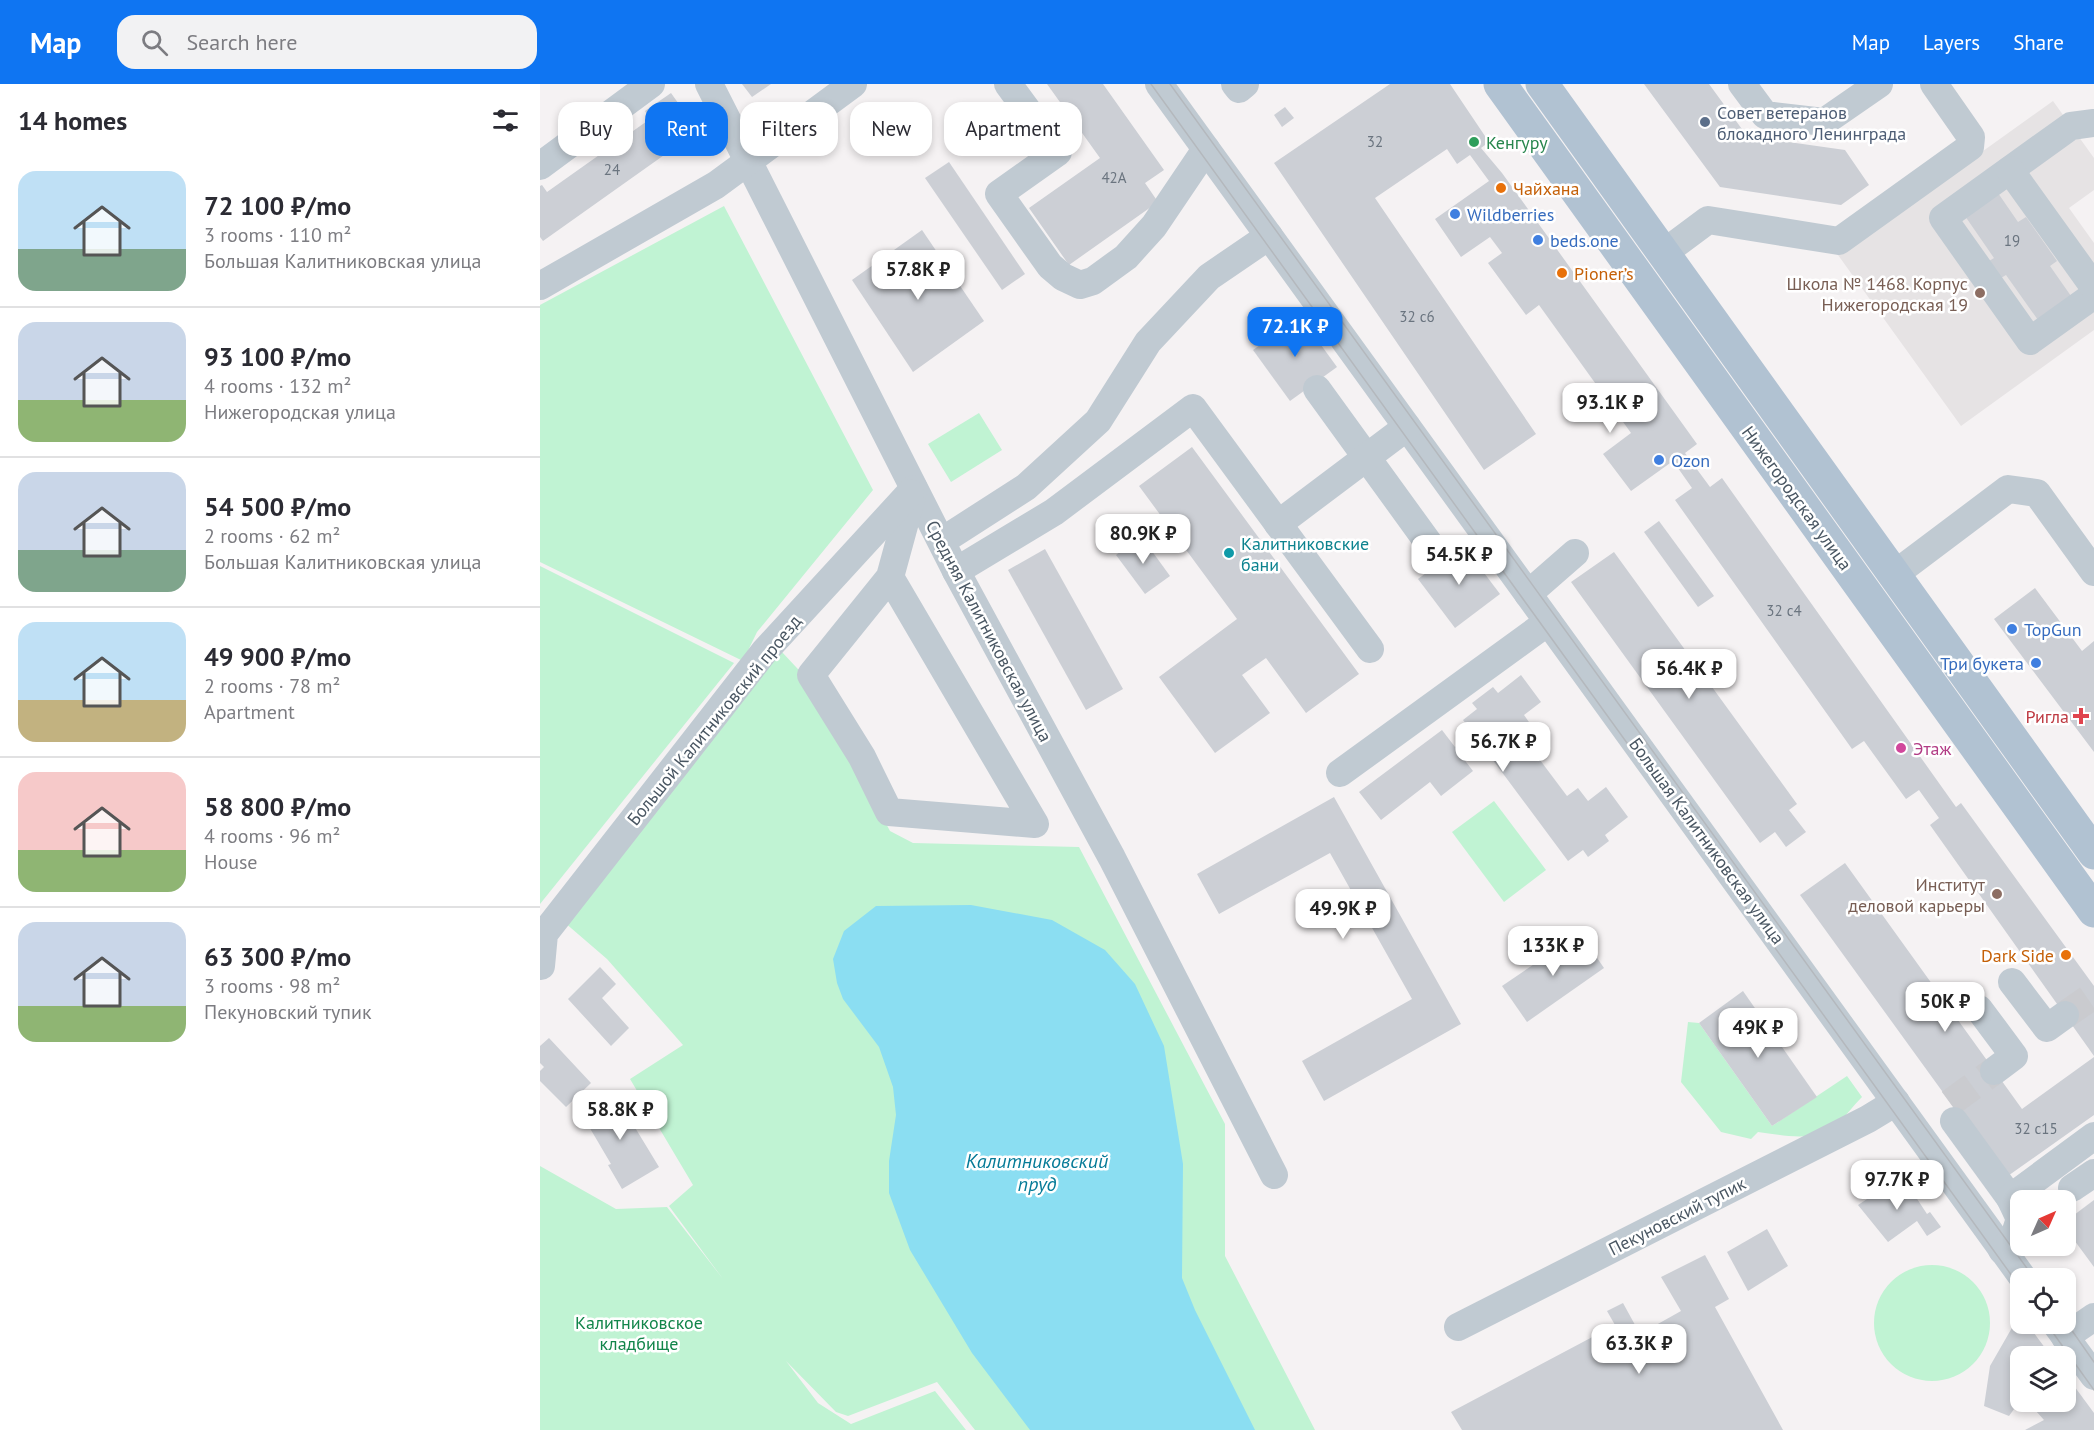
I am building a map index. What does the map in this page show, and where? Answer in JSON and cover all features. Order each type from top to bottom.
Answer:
[{"type":"main road","name":"Нижегородская улица","points":[[1500,84],[2094,911]]},
{"type":"main road","name":"Нижегородская улица","points":[[1542,84],[1665,252],[2094,853]]},
{"type":"street","points":[[540,166],[651,84]]},
{"type":"street","name":"Средняя Калитниковская улица","points":[[709,84],[956,571],[1112,858],[1274,1175]]},
{"type":"street","points":[[540,286],[716,185],[853,84]]},
{"type":"street","points":[[1008,84],[1058,152],[999,194],[1050,266],[1063,277],[1080,285],[1093,281],[1126,257],[1154,226],[1206,148]]},
{"type":"street","name":"Большая Калитниковская улица","points":[[1159,84],[2016,1268]]},
{"type":"street","points":[[1235,84],[1239,88],[1245,84]]},
{"type":"street","points":[[1742,84],[1765,115],[1824,122],[1879,84]]},
{"type":"street","points":[[1665,252],[1708,220],[1839,241],[1970,147],[1971,137],[1934,84]]},
{"type":"street","points":[[2094,123],[2071,126],[1942,218],[2030,340],[2094,295]]},
{"type":"street","points":[[2010,170],[2094,286]]},
{"type":"street","points":[[942,542],[1026,487],[1098,421],[1148,342],[1209,277],[1269,236]]},
{"type":"street","points":[[1317,389],[1438,556]]},
{"type":"street","points":[[956,571],[1054,512],[1193,408],[1370,649]]},
{"type":"street","points":[[1278,524],[1407,427]]},
{"type":"street","points":[[890,577],[1035,824],[890,812],[862,757],[811,675],[890,577],[914,489]]},
{"type":"street","name":"Большой Калитниковский проезд","points":[[541,966],[544,934],[765,651],[914,489]]},
{"type":"street","points":[[1895,574],[2008,489],[2037,493],[2094,572]]},
{"type":"street","points":[[1528,594],[1575,553]]},
{"type":"street","points":[[1340,773],[1548,622]]},
{"type":"street","points":[[2012,982],[2047,1028],[2065,1015]]},
{"type":"street","points":[[1979,1009],[2014,1056],[1994,1071]]},
{"type":"street","name":"Пекуновский тупик","points":[[1458,1327],[1868,1119],[1896,1102]]},
{"type":"street","points":[[1915,1129],[1952,1112],[2010,1198]]},
{"type":"street","points":[[2021,1190],[2094,1136]]},
{"type":"street","points":[[2002,1250],[2010,1243]]},
{"type":"street","points":[[2076,1324],[2094,1317]]},
{"type":"street","points":[[2063,1334],[2094,1376]]},
{"type":"shaded area","name":"Школа № 1468. Корпус Нижегородская 19","points":[[2053,101],[2094,158],[2094,190],[2069,208],[2094,243],[2094,330],[1961,426],[1838,255]]},
{"type":"green space","points":[[724,206],[873,490],[757,632],[743,661],[540,562],[540,305]]},
{"type":"green space","points":[[979,413],[1002,450],[951,482],[928,444]]},
{"type":"green space","points":[[540,566],[734,663],[540,904]]},
{"type":"green space","name":"Калитниковское кладбище","points":[[781,651],[811,683],[890,831],[913,843],[1079,847],[1225,1124],[1225,1256],[1315,1430],[975,1430],[937,1382],[848,1416],[836,1412],[786,1361],[818,1403],[851,1424],[935,1391],[966,1430],[540,1430],[540,1166],[616,1209],[667,1207],[723,1279],[669,1206],[693,1185],[630,1079],[683,1045],[607,959],[564,922]]},
{"type":"green space","points":[[1494,801],[1546,870],[1504,902],[1452,832]]},
{"type":"green space","points":[[1688,1022],[1699,1023],[1772,1126],[1847,1076],[1862,1097],[1836,1125],[1819,1134],[1788,1136],[1758,1132],[1751,1139],[1721,1132],[1681,1082]]},
{"type":"green space","points":[[1932,1265],[1954,1270],[1973,1282],[1985,1301],[1990,1323],[1985,1345],[1973,1364],[1954,1376],[1932,1381],[1910,1376],[1891,1364],[1879,1345],[1874,1323],[1879,1301],[1891,1282],[1910,1270]]},
{"type":"water","name":"Калитниковский пруд","points":[[971,905],[1052,920],[1105,950],[1135,984],[1164,1046],[1183,1164],[1182,1278],[1195,1310],[1255,1430],[1030,1430],[972,1353],[910,1250],[889,1193],[889,1161],[896,1115],[893,1087],[879,1047],[843,999],[837,983],[833,959],[844,931],[876,906]]},
{"type":"building","points":[[742,84],[771,84],[752,97]]},
{"type":"building","points":[[1047,84],[1103,84],[1164,170],[1145,183],[1158,202],[1069,265],[1029,208],[1100,158],[1082,133],[1082,102],[1060,102]]},
{"type":"building","points":[[1390,84],[1450,84],[1489,142],[1481,148],[1502,173],[1697,444],[1685,453],[1710,487],[1722,478],[1956,807],[1961,803],[2094,986],[2094,1056],[1930,825],[1939,818],[1919,790],[1906,799],[1864,741],[1852,749],[1675,500],[1692,488],[1673,461],[1631,491],[1603,454],[1631,433],[1539,305],[1526,315],[1488,263],[1502,253],[1490,237],[1461,257],[1435,219],[1489,181],[1470,155],[1457,164],[1447,149],[1375,198],[1536,434],[1484,470],[1274,163]]},
{"type":"building","points":[[1644,84],[1709,84],[1747,136],[1845,150],[1869,185],[1841,205],[1720,187]]},
{"type":"building","points":[[671,93],[677,102],[658,102]]},
{"type":"building","points":[[1285,107],[1294,118],[1282,127],[1274,115]]},
{"type":"building","points":[[645,123],[645,156],[663,156],[543,241],[540,237],[540,186],[542,185],[547,192],[598,156],[633,156],[633,131]]},
{"type":"building","points":[[949,162],[1025,274],[1002,290],[925,178]]},
{"type":"building","points":[[1998,193],[2018,222],[2026,217],[2057,261],[2050,266],[2071,296],[2038,320],[2006,275],[2001,278],[1989,261],[1994,258],[1965,216]]},
{"type":"building","points":[[922,230],[984,321],[913,372],[852,280]]},
{"type":"building","points":[[1300,316],[1337,367],[1290,401],[1253,350]]},
{"type":"building","name":"Калитниковские бани","points":[[1192,447],[1359,674],[1306,713],[1266,658],[1242,675],[1270,713],[1215,753],[1159,677],[1237,619],[1139,486]]},
{"type":"building","points":[[1659,521],[1714,596],[1698,607],[1644,532]]},
{"type":"building","points":[[1141,536],[1170,576],[1145,594],[1116,555]]},
{"type":"building","points":[[1463,545],[1500,594],[1455,628],[1418,579]]},
{"type":"building","points":[[1045,549],[1123,689],[1086,710],[1008,570]]},
{"type":"building","points":[[1614,552],[1797,804],[1789,810],[1806,832],[1786,847],[1775,832],[1760,843],[1571,582]]},
{"type":"building","points":[[2035,588],[2082,651],[2094,641],[2094,752],[1994,619]]},
{"type":"building","points":[[1521,675],[1541,702],[1524,715],[1536,732],[1525,740],[1567,796],[1578,788],[1588,801],[1606,787],[1628,817],[1605,835],[1609,841],[1588,857],[1583,850],[1568,861],[1478,740],[1460,754],[1473,771],[1441,796],[1430,782],[1381,820],[1359,792],[1442,730],[1455,747],[1473,733],[1463,720],[1477,709],[1472,703],[1493,687],[1498,693]]},
{"type":"building","points":[[1334,797],[1461,1024],[1324,1101],[1302,1061],[1412,999],[1330,853],[1219,914],[1197,874]]},
{"type":"building","points":[[1845,863],[2022,1109],[2094,1057],[2094,1115],[2005,1178],[1800,895]]},
{"type":"building","points":[[1580,933],[1604,968],[1527,1022],[1502,986]]},
{"type":"building","points":[[600,967],[616,984],[602,998],[629,1028],[611,1046],[568,999]]},
{"type":"building","points":[[1743,991],[1817,1097],[1772,1126],[1699,1023]]},
{"type":"building","points":[[549,1038],[591,1083],[566,1107],[540,1081],[540,1071],[544,1067],[540,1063],[540,1046]]},
{"type":"building","points":[[614,1093],[659,1167],[622,1189],[608,1165],[611,1164],[581,1113]]},
{"type":"building","points":[[1902,1176],[1927,1214],[1930,1212],[1941,1227],[1927,1236],[1917,1221],[1888,1242],[1858,1205]]},
{"type":"building","points":[[2094,1200],[2094,1267],[2076,1243],[2076,1214]]},
{"type":"building","points":[[1767,1229],[1788,1266],[1748,1291],[1727,1252]]},
{"type":"building","points":[[1705,1255],[1729,1299],[1715,1307],[1783,1430],[1462,1430],[1451,1412],[1615,1325],[1607,1311],[1623,1303],[1640,1334],[1681,1311],[1661,1277]]},
{"type":"building","points":[[2010,1331],[2010,1334],[2035,1334],[2044,1346],[2010,1346],[2010,1412],[2012,1412],[2009,1416],[1984,1406],[1990,1366]]},
{"type":"building","points":[[2076,1389],[2094,1413],[2094,1430],[2025,1430],[2044,1420],[2037,1412],[2076,1412]]},
{"type":"tunnel","points":[[2065,1015],[2094,995]]},
{"type":"tunnel","points":[[1950,1103],[1994,1071]]},
{"type":"tram line","points":[[1151,84],[2010,1273]]},
{"type":"tram line","points":[[1170,84],[2027,1268]]},
{"type":"tram line","points":[[2054,1334],[2094,1390]]},
{"type":"tram line","points":[[2074,1334],[2094,1362]]},
{"type":"place","name":"Совет ветеранов блокадного Ленинграда","points":[[1705,122]]},
{"type":"place","name":"Кенгуру","points":[[1474,142]]},
{"type":"place","name":"Чайхана","points":[[1501,188]]},
{"type":"place","name":"Wildberries","points":[[1455,214]]},
{"type":"place","name":"beds.one","points":[[1538,240]]},
{"type":"place","name":"Pioner’s","points":[[1562,273]]},
{"type":"place","name":"Школа № 1468. Корпус Нижегородская 19","points":[[1980,293]]},
{"type":"place","name":"Ozon","points":[[1659,460]]},
{"type":"place","name":"Калитниковские бани","points":[[1229,553]]},
{"type":"place","name":"TopGun","points":[[2012,629]]},
{"type":"place","name":"Три букета","points":[[2036,663]]},
{"type":"place","name":"Ригла","points":[[2081,716]]},
{"type":"place","name":"Этаж","points":[[1901,748]]},
{"type":"place","name":"Институт деловой карьеры","points":[[1997,894]]},
{"type":"place","name":"Dark Side","points":[[2066,955]]}]
